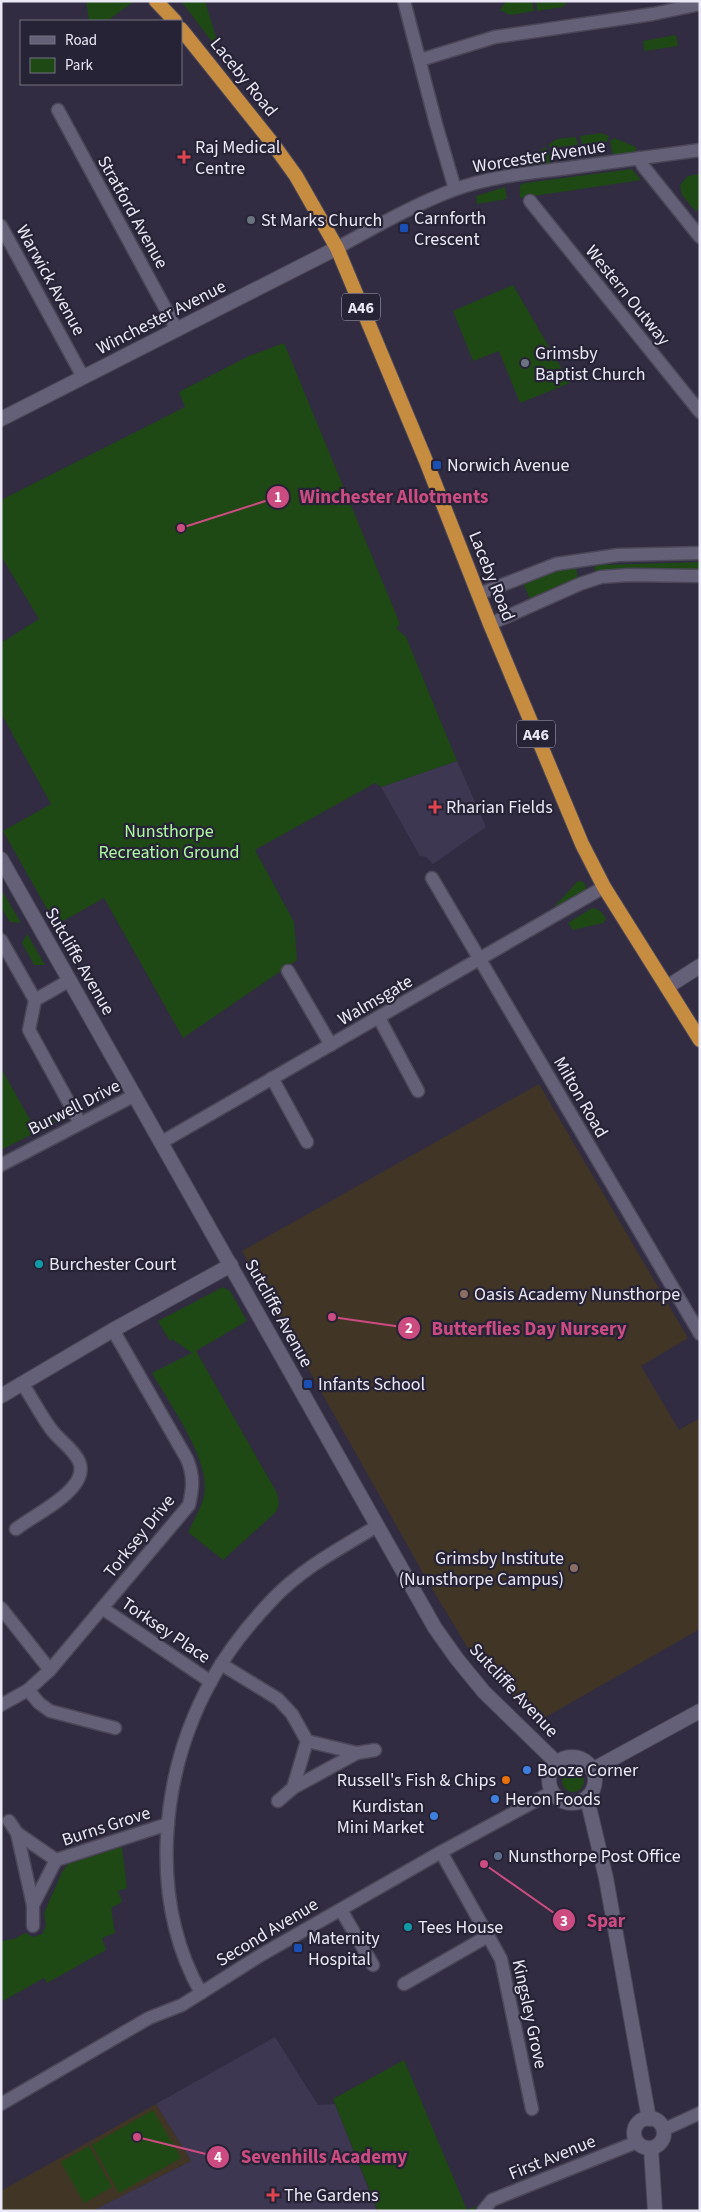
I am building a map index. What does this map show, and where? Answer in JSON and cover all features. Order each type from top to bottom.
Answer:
[{"type":"highway","points":[[156,1],[174,20]]},
{"type":"highway","name":"Laceby Road","points":[[182,30],[273,144],[296,176],[337,248],[561,796],[604,887],[700,1040]]},
{"type":"street","points":[[404,1],[436,124],[456,189]]},
{"type":"street","points":[[420,60],[495,37],[653,14],[700,4]]},
{"type":"street","name":"Stratford Avenue","points":[[58,110],[177,330]]},
{"type":"street","name":"Worcester Avenue","points":[[337,248],[380,224],[456,189],[522,174],[700,150]]},
{"type":"street","points":[[639,158],[643,166],[700,237]]},
{"type":"street","name":"Western Outway","points":[[530,201],[700,412]]},
{"type":"street","name":"Warwick Avenue","points":[[1,226],[83,377]]},
{"type":"street","name":"Winchester Avenue","points":[[1,419],[337,248]]},
{"type":"street","points":[[479,594],[550,566],[585,559],[618,555],[700,553]]},
{"type":"street","points":[[585,559],[590,580]]},
{"type":"street","points":[[490,624],[590,580],[601,577],[629,575],[700,576]]},
{"type":"street","name":"Sutcliffe Avenue","points":[[1,859],[435,1628],[484,1692],[556,1762]]},
{"type":"street","name":"Milton Road","points":[[432,878],[700,1334]]},
{"type":"street","name":"Walmsgate","points":[[162,1142],[604,887]]},
{"type":"street","points":[[1,940],[35,1000],[29,1030],[80,1122]]},
{"type":"street","points":[[666,987],[700,966]]},
{"type":"street","points":[[288,971],[331,1045]]},
{"type":"street","points":[[35,1000],[70,980]]},
{"type":"street","points":[[378,1018],[418,1091]]},
{"type":"street","points":[[272,1078],[307,1142]]},
{"type":"street","name":"Burwell Drive","points":[[1,1165],[80,1122],[135,1095]]},
{"type":"street","points":[[1,1396],[113,1330],[231,1265]]},
{"type":"street","name":"Torksey Drive","points":[[1,1705],[28,1690],[50,1670],[189,1505],[193,1488],[193,1473],[187,1459],[113,1330]]},
{"type":"street","points":[[16,1529],[72,1488],[79,1475],[80,1467],[75,1453],[51,1430],[22,1383]]},
{"type":"street","points":[[201,1993],[188,1967],[170,1907],[168,1824],[184,1744],[211,1682],[221,1664],[237,1641],[273,1598],[314,1564],[377,1526]]},
{"type":"street","points":[[1,1608],[50,1670]]},
{"type":"street","name":"Torksey Place","points":[[102,1608],[211,1682]]},
{"type":"street","points":[[221,1664],[278,1700],[292,1714],[308,1741],[357,1753]]},
{"type":"street","points":[[28,1690],[39,1703],[50,1711],[115,1728]]},
{"type":"street","points":[[592,1770],[700,1711]]},
{"type":"street","points":[[293,1788],[308,1741]]},
{"type":"street","points":[[278,1801],[293,1788],[357,1753],[374,1750]]},
{"type":"street","points":[[587,1798],[576,1802],[568,1802],[560,1800],[552,1792],[549,1776],[556,1762],[563,1758],[579,1758],[586,1762],[592,1770],[594,1785],[587,1798],[606,1878],[649,2119]]},
{"type":"street","name":"Second Avenue","points":[[1,2104],[149,2018],[182,2005],[261,1955],[441,1852],[552,1792]]},
{"type":"street","name":"Burns Grove","points":[[9,1821],[17,1833],[33,1904],[33,1926]]},
{"type":"street","name":"Burns Grove","points":[[33,1904],[56,1860],[168,1824]]},
{"type":"street","name":"Burns Grove","points":[[17,1833],[56,1860]]},
{"type":"street","name":"Kingsley Grove","points":[[441,1852],[501,1959],[532,2109]]},
{"type":"street","points":[[341,1910],[372,1965]]},
{"type":"street","points":[[404,1984],[488,1936]]},
{"type":"street","points":[[663,2130],[700,2113]]},
{"type":"street","points":[[649,2119],[660,2123],[663,2130],[662,2140],[651,2148],[643,2147],[637,2142],[634,2134],[636,2127],[642,2121],[649,2119]]},
{"type":"street","name":"First Avenue","points":[[483,2211],[492,2200],[637,2142]]},
{"type":"street","points":[[651,2148],[655,2211]]},
{"type":"shaded area","name":"Rharian Fields","points":[[457,761],[486,827],[433,864],[426,857],[420,856],[381,787]]},
{"type":"shaded area","name":"Oasis Academy Nunsthorpe","points":[[539,1084],[688,1338],[641,1366],[679,1430],[700,1418],[700,1629],[537,1722],[469,1650],[427,1580],[242,1251]]},
{"type":"shaded area","points":[[275,2037],[318,2105],[335,2104],[377,2211],[92,2211],[191,2161],[156,2104]]},
{"type":"shaded area","points":[[156,2104],[191,2161],[92,2211],[1,2211],[1,2191]]},
{"type":"green space","points":[[86,1],[133,1],[108,20],[89,20]]},
{"type":"green space","points":[[181,1],[205,1],[216,37],[216,47]]},
{"type":"green space","points":[[506,1],[532,1],[534,11],[510,15],[500,10]]},
{"type":"green space","points":[[536,1],[568,1],[563,7],[537,11]]},
{"type":"green space","points":[[676,35],[678,46],[644,51],[643,41]]},
{"type":"green space","points":[[601,133],[609,136],[607,142],[582,144],[580,136]]},
{"type":"green space","points":[[576,137],[578,145],[552,149],[548,145],[557,139]]},
{"type":"green space","points":[[614,138],[636,147],[636,152],[613,155],[610,142]]},
{"type":"green space","points":[[545,147],[549,152],[551,163],[528,167],[526,161]]},
{"type":"green space","points":[[632,169],[641,180],[520,198],[520,185],[525,183]]},
{"type":"green space","points":[[700,174],[700,204],[696,212],[682,195],[680,185],[688,176]]},
{"type":"green space","points":[[505,187],[507,199],[477,204],[476,196]]},
{"type":"green space","points":[[513,285],[570,383],[520,403],[499,351],[473,361],[453,311]]},
{"type":"green space","name":"Nunsthorpe Recreation Ground","points":[[284,343],[400,624],[396,628],[406,637],[457,761],[381,787],[375,783],[255,850],[294,922],[297,960],[183,1038],[104,898],[56,925],[3,831],[51,804],[1,713],[1,643],[39,619],[1,556],[1,500],[185,407],[179,392],[249,356]]},
{"type":"green space","points":[[700,562],[700,569],[595,572],[594,567],[598,565]]},
{"type":"green space","points":[[576,567],[578,579],[531,601],[523,583],[558,569]]},
{"type":"green space","points":[[578,881],[584,882],[587,890],[549,915],[550,911]]},
{"type":"green space","points":[[1,889],[21,923],[10,922],[1,907]]},
{"type":"green space","points":[[592,908],[604,914],[606,919],[603,923],[573,930],[568,923]]},
{"type":"green space","points":[[27,934],[45,965],[34,965],[22,943]]},
{"type":"green space","points":[[1,1068],[34,1127],[63,1111],[64,1115],[62,1119],[1,1150]]},
{"type":"green space","points":[[223,1287],[230,1291],[247,1321],[196,1351],[277,1493],[279,1504],[276,1512],[223,1560],[188,1532],[204,1496],[205,1482],[202,1467],[196,1450],[178,1416],[152,1373],[192,1353],[172,1339],[170,1341],[158,1321]]},
{"type":"green space","points":[[569,1770],[577,1770],[584,1777],[584,1785],[577,1792],[569,1792],[562,1785],[562,1777]]},
{"type":"green space","points":[[122,1847],[127,1888],[118,1891],[122,1902],[111,1908],[115,1933],[102,1938],[106,1950],[47,1983],[44,1978],[1,2002],[1,1941],[14,1939],[25,1933],[33,1937],[42,1934],[46,1926],[44,1913],[62,1872],[68,1864]]},
{"type":"green space","points":[[404,2060],[467,2210],[476,2206],[474,2211],[378,2211],[333,2099]]},
{"type":"green space","points":[[153,2110],[181,2158],[119,2193],[92,2145]]},
{"type":"green space","points":[[89,2146],[112,2187],[84,2203],[61,2162]]},
{"type":"place","name":"Raj Medical Centre","points":[[184,157]]},
{"type":"place","name":"St Marks Church","points":[[251,220]]},
{"type":"place","name":"Carnforth Crescent","points":[[404,228]]},
{"type":"place","name":"Grimsby Baptist Church","points":[[525,363]]},
{"type":"place","name":"Norwich Avenue","points":[[437,465]]},
{"type":"place","name":"Winchester Allotments","points":[[181,528]]},
{"type":"place","name":"Rharian Fields","points":[[435,807]]},
{"type":"place","name":"Burchester Court","points":[[39,1264]]},
{"type":"place","name":"Oasis Academy Nunsthorpe","points":[[464,1294]]},
{"type":"place","name":"Butterflies Day Nursery","points":[[332,1317]]},
{"type":"place","name":"Infants School","points":[[308,1384]]},
{"type":"place","name":"Grimsby Institute (Nunsthorpe Campus)","points":[[574,1568]]},
{"type":"place","name":"Booze Corner","points":[[527,1770]]},
{"type":"place","name":"Russell's Fish & Chips","points":[[506,1780]]},
{"type":"place","name":"Heron Foods","points":[[495,1799]]},
{"type":"place","name":"Kurdistan Mini Market","points":[[434,1816]]},
{"type":"place","name":"Nunsthorpe Post Office","points":[[498,1856]]},
{"type":"place","name":"Spar","points":[[484,1864]]},
{"type":"place","name":"Tees House","points":[[408,1927]]},
{"type":"place","name":"Maternity Hospital","points":[[298,1948]]},
{"type":"place","name":"Sevenhills Academy","points":[[137,2137]]},
{"type":"place","name":"The Gardens","points":[[273,2195]]}]
